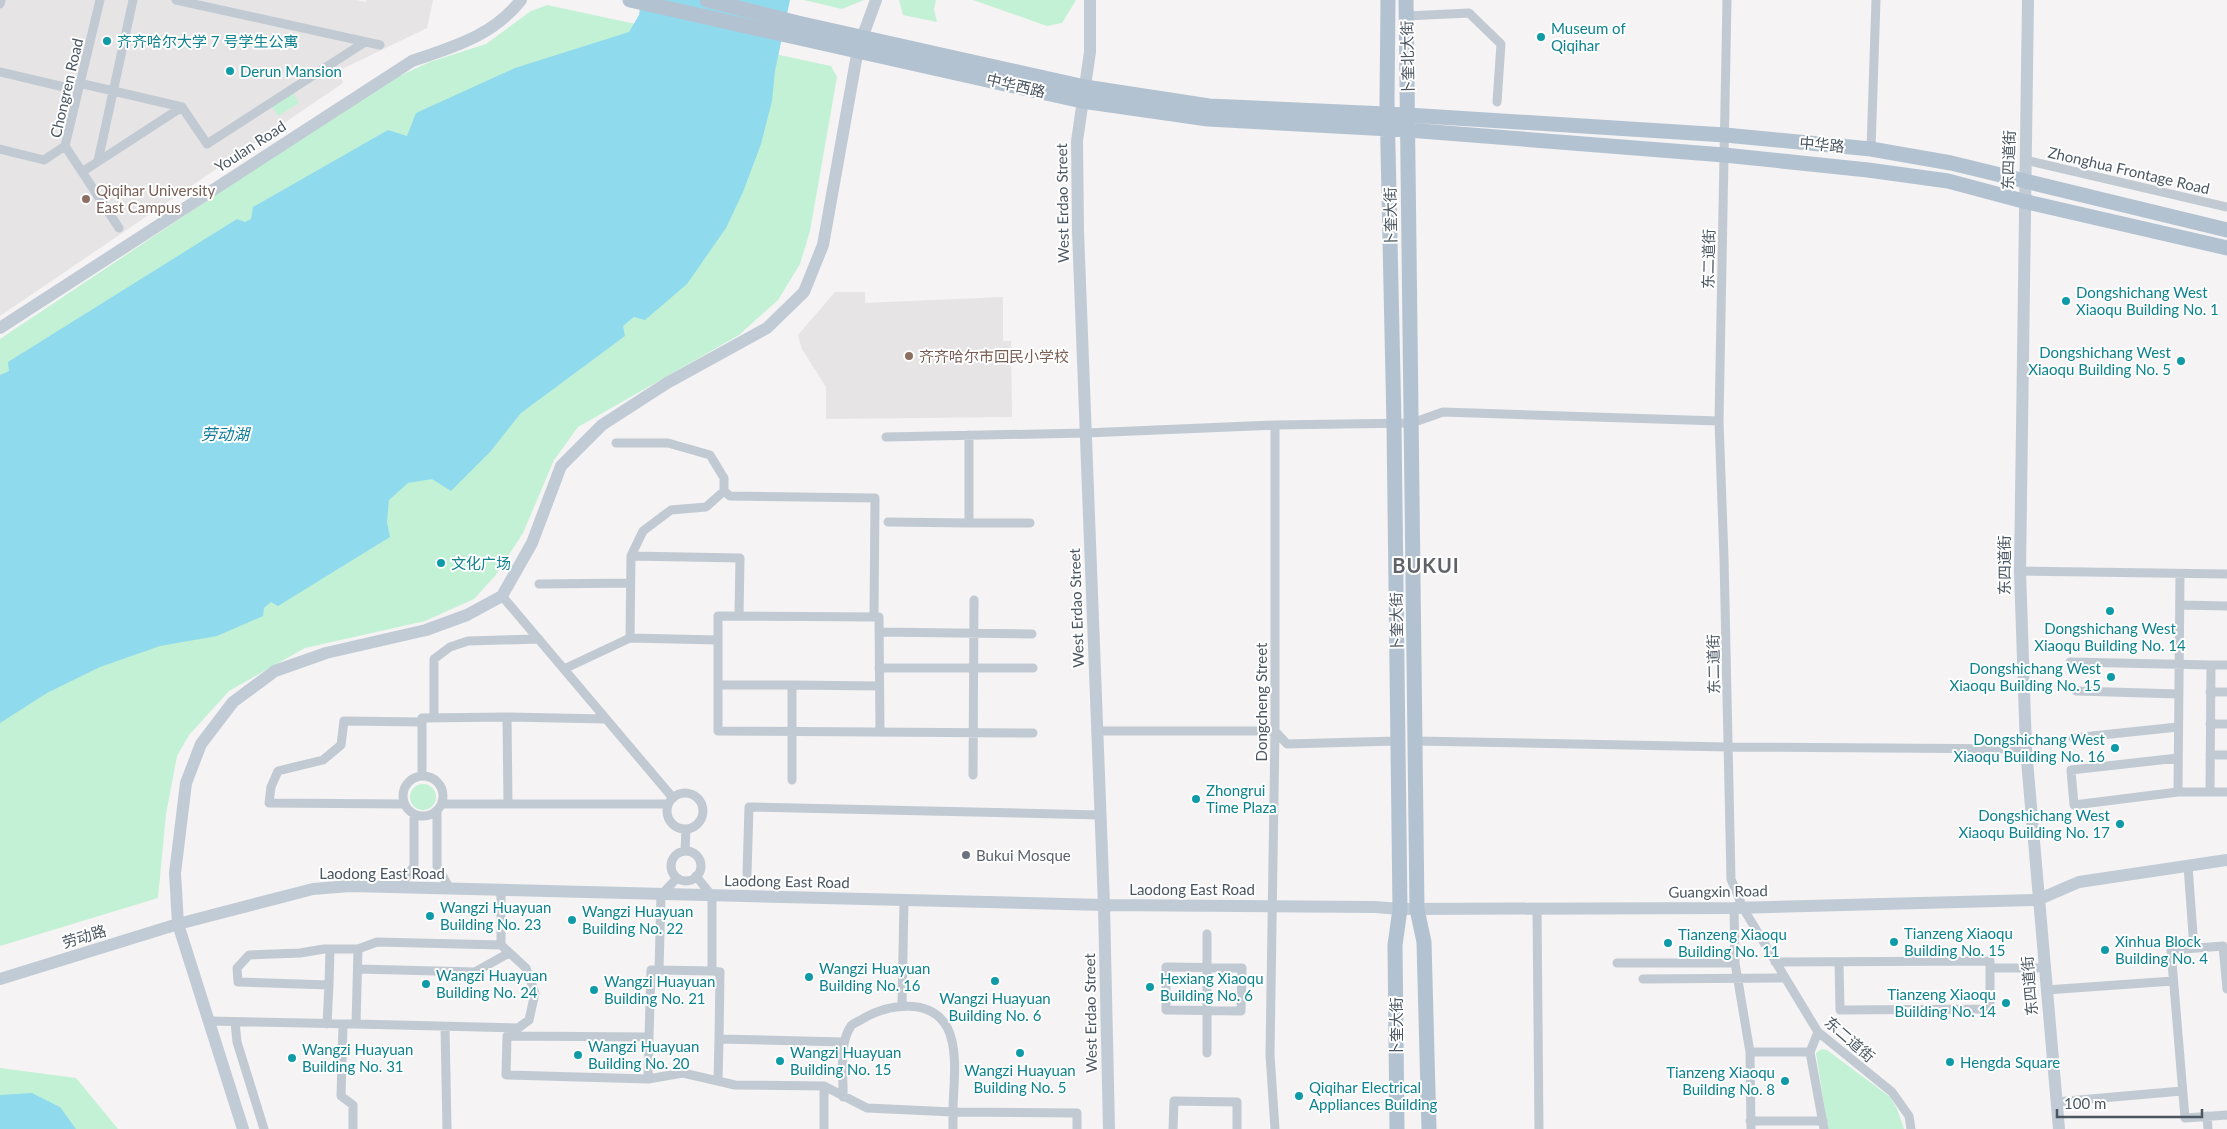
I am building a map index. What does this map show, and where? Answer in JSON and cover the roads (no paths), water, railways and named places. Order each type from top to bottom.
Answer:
[{"type":"main road","name":"Youlan Road","points":[[0,328],[412,61],[463,44],[508,17],[520,0]]},
{"type":"main road","name":"中华西路","points":[[630,0],[796,29],[1084,94],[1408,123]]},
{"type":"main road","points":[[707,0],[796,29]]},
{"type":"main road","points":[[243,1129],[178,924],[175,873],[186,783],[201,744],[233,702],[275,672],[326,653],[426,630],[467,615],[502,596],[532,543],[562,466],[602,425],[667,383],[767,328],[804,292],[823,245],[859,43],[876,0]]},
{"type":"main road","name":"West Erdao Street","points":[[1090,0],[1090,52],[1077,141],[1104,905],[1109,1129]]},
{"type":"main road","name":"卜奎大街","points":[[1388,0],[1388,122],[1400,909],[1395,945],[1397,1129]]},
{"type":"main road","name":"卜奎北大街","points":[[1406,0],[1408,123]]},
{"type":"main road","name":"东四道街","points":[[2028,0],[2023,201],[2023,457],[2020,571],[2026,749],[2037,900],[2059,1129]]},
{"type":"main road","name":"卜奎大街","points":[[1408,123],[1418,909],[1424,942],[1429,1129]]},
{"type":"main road","name":"中华路","points":[[1408,123],[1725,135],[1871,149],[1951,163],[2227,230]]},
{"type":"main road","name":"中华路","points":[[1408,123],[1724,155],[1948,181],[2023,201],[2227,248]]},
{"type":"main road","points":[[2037,900],[2079,882],[2227,860]]},
{"type":"main road","name":"Laodong East Road","points":[[178,924],[313,889],[350,886],[1104,905],[1375,906],[1400,909]]},
{"type":"main road","name":"Guangxin Road","points":[[1400,909],[1739,908],[2037,900]]},
{"type":"main road","name":"劳动路","points":[[0,979],[178,924]]},
{"type":"street","points":[[0,4],[1,0]]},
{"type":"street","name":"Chongren Road","points":[[100,0],[65,146],[119,228]]},
{"type":"street","points":[[98,161],[134,0]]},
{"type":"street","points":[[176,0],[380,45]]},
{"type":"street","name":"东二道街","points":[[1727,0],[1719,421],[1731,879],[1739,908],[1818,1032],[1892,1092],[1909,1116],[1911,1129]]},
{"type":"street","points":[[1871,149],[1876,0]]},
{"type":"street","points":[[1406,16],[1469,13],[1501,44],[1497,102]]},
{"type":"street","points":[[0,72],[64,87],[80,83],[182,107],[207,144],[365,42]]},
{"type":"street","points":[[82,172],[182,107]]},
{"type":"street","points":[[0,150],[44,160],[65,146]]},
{"type":"street","name":"Zhonghua Frontage Road","points":[[2025,160],[2227,207]]},
{"type":"street","points":[[886,437],[1086,433],[1275,425],[1394,424],[1412,423],[1443,412],[1719,421]]},
{"type":"street","name":"Dongcheng Street","points":[[1275,425],[1275,731],[1270,1055],[1275,1129]]},
{"type":"street","points":[[969,435],[969,523]]},
{"type":"street","points":[[616,443],[668,443],[710,455],[724,478],[724,492]]},
{"type":"street","points":[[630,638],[631,556],[643,531],[671,510],[706,507],[724,492]]},
{"type":"street","points":[[724,492],[730,496],[875,498],[874,617]]},
{"type":"street","points":[[888,522],[1030,523]]},
{"type":"street","points":[[631,556],[740,558],[739,616]]},
{"type":"street","points":[[2020,571],[2227,574]]},
{"type":"street","points":[[2178,792],[2180,574]]},
{"type":"street","points":[[539,584],[630,584]]},
{"type":"street","points":[[414,815],[430,816],[440,807],[671,801],[684,793],[695,796],[702,806],[702,818],[699,823],[686,829],[677,828],[669,819],[671,801],[606,719],[502,596]]},
{"type":"street","points":[[973,775],[974,600]]},
{"type":"street","points":[[2180,605],[2227,606]]},
{"type":"street","points":[[880,732],[879,617],[718,616],[718,730],[792,731],[880,732],[973,733],[1033,733]]},
{"type":"street","points":[[879,632],[1032,634]]},
{"type":"street","points":[[564,669],[630,638],[718,640]]},
{"type":"street","points":[[434,718],[434,659],[450,647],[468,641],[539,639]]},
{"type":"street","points":[[2070,662],[2227,665]]},
{"type":"street","points":[[2210,665],[2210,792]]},
{"type":"street","points":[[879,668],[1033,668]]},
{"type":"street","points":[[718,685],[879,686]]},
{"type":"street","points":[[792,685],[792,780]]},
{"type":"street","points":[[2076,691],[2178,694]]},
{"type":"street","points":[[2210,692],[2227,692]]},
{"type":"street","points":[[422,776],[422,718],[606,719]]},
{"type":"street","points":[[507,718],[508,804]]},
{"type":"street","points":[[404,804],[269,803],[270,787],[278,771],[323,760],[341,745],[344,721],[422,722]]},
{"type":"street","points":[[2210,724],[2227,724]]},
{"type":"street","points":[[2073,738],[2178,726]]},
{"type":"street","points":[[1097,731],[1275,731],[1287,744],[1397,741]]},
{"type":"street","points":[[1415,740],[1729,747],[2026,749]]},
{"type":"street","points":[[2210,755],[2227,755]]},
{"type":"street","points":[[2178,758],[2071,770],[2074,805],[2178,792],[2227,792]]},
{"type":"street","points":[[399,888],[414,866],[414,815],[404,804],[402,796],[407,784],[411,780],[422,776],[430,777],[441,786],[443,793],[440,807],[437,866],[450,889]]},
{"type":"street","points":[[747,874],[748,807],[1101,815]]},
{"type":"street","points":[[685,852],[686,829]]},
{"type":"street","points":[[685,852],[694,854],[700,861],[700,870],[696,876],[686,881],[677,878],[671,864],[676,855],[685,852]]},
{"type":"street","points":[[2188,866],[2194,948]]},
{"type":"street","points":[[696,876],[712,896],[712,971]]},
{"type":"street","points":[[659,970],[661,895],[677,878]]},
{"type":"street","points":[[501,890],[501,945]]},
{"type":"street","points":[[902,1005],[904,900]]},
{"type":"street","points":[[1739,908],[1736,963],[1750,1052],[1750,1125],[1824,1125],[1810,1052],[1818,1032]]},
{"type":"street","points":[[1537,909],[1539,1129]]},
{"type":"street","points":[[1207,1053],[1208,934]]},
{"type":"street","points":[[329,986],[238,982],[237,968],[249,955],[292,954],[330,949],[358,949],[377,942],[501,945],[526,968],[535,993],[530,1020],[506,1036]]},
{"type":"street","points":[[2227,989],[2223,946],[2171,950],[2185,1118],[2227,1115]]},
{"type":"street","points":[[327,1024],[330,949]]},
{"type":"street","points":[[356,1024],[358,949]]},
{"type":"street","points":[[358,969],[475,972],[509,953]]},
{"type":"street","points":[[1775,962],[1990,961],[1990,1009],[1840,1010],[1839,962]]},
{"type":"street","points":[[1618,963],[1736,963]]},
{"type":"street","points":[[1166,967],[1242,968],[1241,1011],[1207,1011],[1166,1010],[1166,967]]},
{"type":"street","points":[[1990,968],[2044,968]]},
{"type":"street","points":[[648,1079],[651,970],[659,970],[720,972],[718,1080]]},
{"type":"street","points":[[1643,980],[1785,978]]},
{"type":"street","points":[[2046,990],[2173,981]]},
{"type":"street","points":[[844,1098],[844,1042],[851,1025],[876,1012],[902,1005],[924,1010],[940,1017],[948,1031],[954,1056],[953,1129]]},
{"type":"street","points":[[209,1022],[517,1028]]},
{"type":"street","points":[[235,1022],[237,1042],[264,1129]]},
{"type":"street","points":[[343,1024],[341,1096],[353,1105],[353,1129]]},
{"type":"street","points":[[445,1027],[447,1129]]},
{"type":"street","points":[[506,1036],[649,1037]]},
{"type":"street","points":[[506,1036],[506,1075],[648,1079],[683,1073],[736,1085],[824,1086],[844,1098],[868,1108],[953,1112],[1077,1114],[1077,1129]]},
{"type":"street","points":[[719,1039],[844,1042]]},
{"type":"street","points":[[1750,1052],[1810,1052]]},
{"type":"street","points":[[824,1086],[824,1129]]},
{"type":"street","points":[[2056,1102],[2182,1091]]},
{"type":"street","points":[[1173,1129],[1174,1100],[1237,1102],[1236,1129]]},
{"type":"street","points":[[2207,1116],[2208,1129]]},
{"type":"water","name":"劳动湖","points":[[641,0],[790,0],[775,71],[772,101],[761,144],[743,192],[726,228],[687,284],[645,320],[634,317],[623,326],[625,336],[521,413],[490,452],[451,491],[432,479],[408,483],[389,500],[387,522],[390,537],[278,606],[271,602],[264,608],[263,616],[217,636],[160,646],[100,667],[47,693],[0,723],[0,375],[9,371],[8,362],[237,219],[245,222],[251,219],[253,207],[388,130],[407,136],[416,113],[515,68],[629,32],[639,15]]},
{"type":"water","points":[[32,1093],[60,1107],[76,1129],[0,1129],[0,1095]]},
{"type":"place","name":"Museum of Qiqihar","points":[[1541,37]]},
{"type":"place","name":"齐齐哈尔大学 7 号学生公寓","points":[[107,41]]},
{"type":"place","name":"Derun Mansion","points":[[230,71]]},
{"type":"place","name":"Qiqihar University East Campus","points":[[86,199]]},
{"type":"place","name":"Dongshichang West Xiaoqu Building No. 1","points":[[2066,301]]},
{"type":"place","name":"齐齐哈尔市回民小学校","points":[[909,356]]},
{"type":"place","name":"Dongshichang West Xiaoqu Building No. 5","points":[[2181,361]]},
{"type":"place","name":"文化广场","points":[[441,563]]},
{"type":"place","name":"Dongshichang West Xiaoqu Building No. 14","points":[[2110,611]]},
{"type":"place","name":"Dongshichang West Xiaoqu Building No. 15","points":[[2111,677]]},
{"type":"place","name":"Dongshichang West Xiaoqu Building No. 16","points":[[2115,748]]},
{"type":"place","name":"Zhongrui Time Plaza","points":[[1196,799]]},
{"type":"place","name":"Dongshichang West Xiaoqu Building No. 17","points":[[2120,824]]},
{"type":"place","name":"Bukui Mosque","points":[[966,855]]},
{"type":"place","name":"Wangzi Huayuan Building No. 23","points":[[430,916]]},
{"type":"place","name":"Wangzi Huayuan Building No. 22","points":[[572,920]]},
{"type":"place","name":"Tianzeng Xiaoqu Building No. 15","points":[[1894,942]]},
{"type":"place","name":"Tianzeng Xiaoqu Building No. 11","points":[[1668,943]]},
{"type":"place","name":"Xinhua Block Building No. 4","points":[[2105,950]]},
{"type":"place","name":"Wangzi Huayuan Building No. 16","points":[[809,977]]},
{"type":"place","name":"Wangzi Huayuan Building No. 6","points":[[995,981]]},
{"type":"place","name":"Wangzi Huayuan Building No. 24","points":[[426,984]]},
{"type":"place","name":"Hexiang Xiaoqu Building No. 6","points":[[1150,987]]},
{"type":"place","name":"Wangzi Huayuan Building No. 21","points":[[594,990]]},
{"type":"place","name":"Tianzeng Xiaoqu Building No. 14","points":[[2006,1003]]},
{"type":"place","name":"Wangzi Huayuan Building No. 5","points":[[1020,1053]]},
{"type":"place","name":"Wangzi Huayuan Building No. 20","points":[[578,1055]]},
{"type":"place","name":"Wangzi Huayuan Building No. 31","points":[[292,1058]]},
{"type":"place","name":"Wangzi Huayuan Building No. 15","points":[[780,1061]]},
{"type":"place","name":"Hengda Square","points":[[1950,1062]]},
{"type":"place","name":"Tianzeng Xiaoqu Building No. 8","points":[[1785,1081]]},
{"type":"place","name":"Qiqihar Electrical Appliances Building","points":[[1299,1096]]},
{"type":"district","name":"BUKUI","points":[[1426,565]]}]
